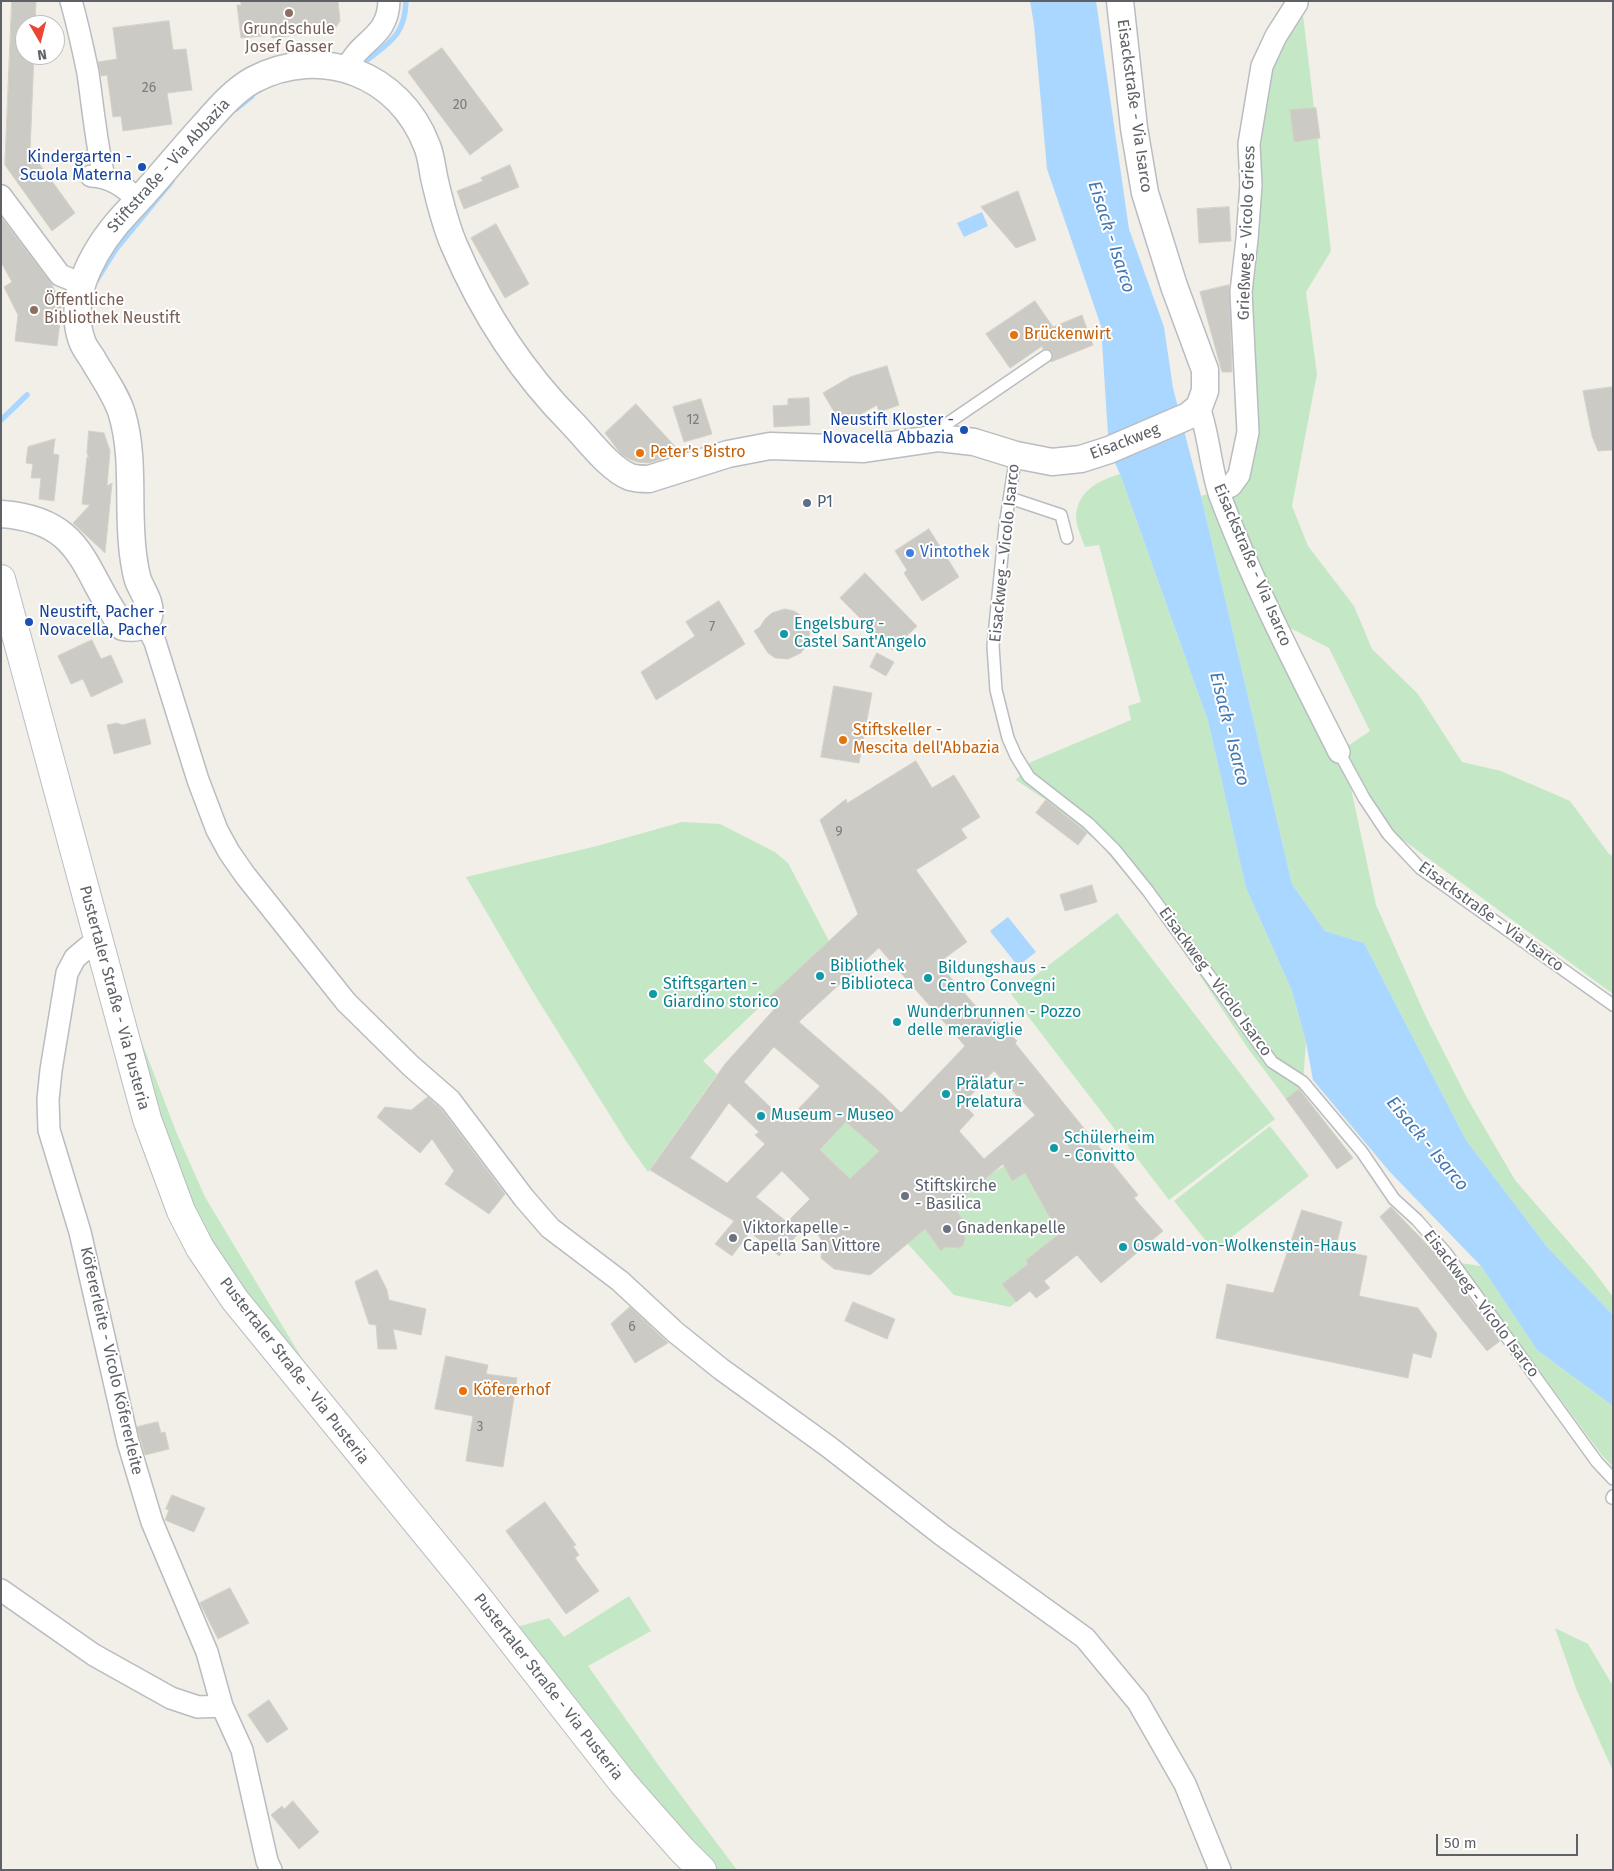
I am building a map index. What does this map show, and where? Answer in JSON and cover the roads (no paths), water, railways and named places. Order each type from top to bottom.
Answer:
[{"type":"main road","name":"Pustertaler Straße - Via Pusteria","points":[[1,579],[147,1119],[181,1211],[200,1248],[235,1300],[472,1590],[623,1783],[702,1870]]},
{"type":"street","points":[[71,1],[88,74],[97,149],[98,176],[121,185],[139,200]]},
{"type":"street","points":[[347,68],[352,55],[383,26],[389,12],[389,1]]},
{"type":"street","name":"Eisackstraße - Via Isarco","points":[[1120,1],[1134,128],[1145,193],[1153,225],[1204,370],[1205,391],[1194,412],[1204,422],[1219,491],[1271,617],[1339,752]]},
{"type":"street","name":"Grießweg - Vicolo Griess","points":[[1219,491],[1231,486],[1239,474],[1248,432],[1241,292],[1250,194],[1249,144],[1262,66],[1276,36],[1298,3]]},
{"type":"street","name":"Stiftstraße - Via Abbazia","points":[[143,625],[149,618],[149,606],[137,578],[132,548],[127,439],[121,412],[108,385],[82,342],[78,324],[77,305],[82,284],[95,255],[112,228],[139,200],[226,100],[252,80],[283,68],[318,63],[347,68],[365,76],[397,99],[419,128],[428,148],[453,243],[484,305],[518,360],[563,415],[612,465],[628,476],[638,479],[650,478],[728,454],[770,446],[864,449],[939,438],[974,442],[1016,455]]},
{"type":"street","points":[[1,196],[60,275],[82,284]]},
{"type":"street","name":"Eisackweg","points":[[1016,455],[1052,462],[1081,459],[1109,450],[1194,412]]},
{"type":"street","points":[[1,514],[18,515],[48,524],[68,538],[88,565],[113,613],[123,627],[133,629],[143,625],[148,630],[155,642],[198,780],[221,838],[245,875],[346,1002],[411,1066],[450,1100],[524,1198],[550,1228],[620,1281],[676,1332],[722,1368],[829,1447],[942,1535],[1085,1638],[1138,1702],[1185,1784],[1220,1870]]},
{"type":"street","name":"Köfererleite - Vicolo Köfererleite","points":[[98,941],[75,958],[67,973],[51,1070],[48,1130],[80,1232],[128,1442],[152,1522],[208,1652],[222,1706],[242,1750],[270,1870]]},
{"type":"street","points":[[1,1590],[94,1655],[171,1698],[198,1707],[222,1706]]},
{"type":"lane","points":[[939,438],[945,426],[1046,356]]},
{"type":"lane","name":"Eisackweg - Vicolo Isarco","points":[[1016,455],[1002,553],[994,646],[996,690],[1008,738],[1028,777],[1088,823],[1115,850],[1148,891],[1272,1062],[1303,1082],[1362,1152],[1394,1199],[1417,1220],[1446,1253],[1597,1462],[1613,1479]]},
{"type":"lane","points":[[1010,498],[1061,516],[1067,538]]},
{"type":"lane","name":"Eisackstraße - Via Isarco","points":[[1339,752],[1364,798],[1388,834],[1420,868],[1613,1005]]},
{"type":"water","name":"Eisack - Isarco","points":[[1030,1],[1096,1],[1129,229],[1164,327],[1173,388],[1201,496],[1292,884],[1325,931],[1364,943],[1466,1140],[1548,1248],[1613,1315],[1613,1406],[1537,1350],[1481,1266],[1389,1171],[1313,1080],[1306,1042],[1292,991],[1246,888],[1208,721],[1120,474],[1109,450],[1101,326],[1047,169],[1034,25]]},
{"type":"water","points":[[982,212],[988,226],[964,237],[957,223]]},
{"type":"water","points":[[1008,917],[1036,952],[1018,966],[990,931]]},
{"type":"waterway","points":[[362,64],[387,44],[398,31],[405,13],[406,1]]},
{"type":"waterway","points":[[236,109],[252,96]]},
{"type":"waterway","points":[[96,281],[116,249],[172,181]]},
{"type":"waterway","points":[[1,420],[27,395]]},
{"type":"place","name":"Grundschule Josef Gasser","points":[[289,13]]},
{"type":"place","name":"Kindergarten - Scuola Materna","points":[[142,167]]},
{"type":"place","name":"Öffentliche Bibliothek Neustift","points":[[34,310]]},
{"type":"place","name":"Brückenwirt","points":[[1014,335]]},
{"type":"place","name":"Neustift Kloster - Novacella Abbazia","points":[[964,430]]},
{"type":"place","name":"Peter's Bistro","points":[[640,453]]},
{"type":"place","name":"P1","points":[[807,503]]},
{"type":"place","name":"Vintothek","points":[[910,553]]},
{"type":"place","name":"Neustift, Pacher - Novacella, Pacher","points":[[29,622]]},
{"type":"place","name":"Engelsburg - Castel Sant'Angelo","points":[[784,634]]},
{"type":"place","name":"Stiftskeller - Mescita dell'Abbazia","points":[[843,740]]},
{"type":"place","name":"Bibliothek - Biblioteca","points":[[820,976]]},
{"type":"place","name":"Bildungshaus - Centro Convegni","points":[[928,978]]},
{"type":"place","name":"Stiftsgarten - Giardino storico","points":[[653,994]]},
{"type":"place","name":"Wunderbrunnen - Pozzo delle meraviglie","points":[[897,1022]]},
{"type":"place","name":"Prälatur - Prelatura","points":[[946,1094]]},
{"type":"place","name":"Museum - Museo","points":[[761,1116]]},
{"type":"place","name":"Schülerheim - Convitto","points":[[1054,1148]]},
{"type":"place","name":"Stiftskirche - Basilica","points":[[905,1196]]},
{"type":"place","name":"Gnadenkapelle","points":[[947,1229]]},
{"type":"place","name":"Viktorkapelle - Capella San Vittore","points":[[733,1238]]},
{"type":"place","name":"Oswald-von-Wolkenstein-Haus","points":[[1123,1247]]},
{"type":"place","name":"Köfererhof","points":[[463,1391]]}]
